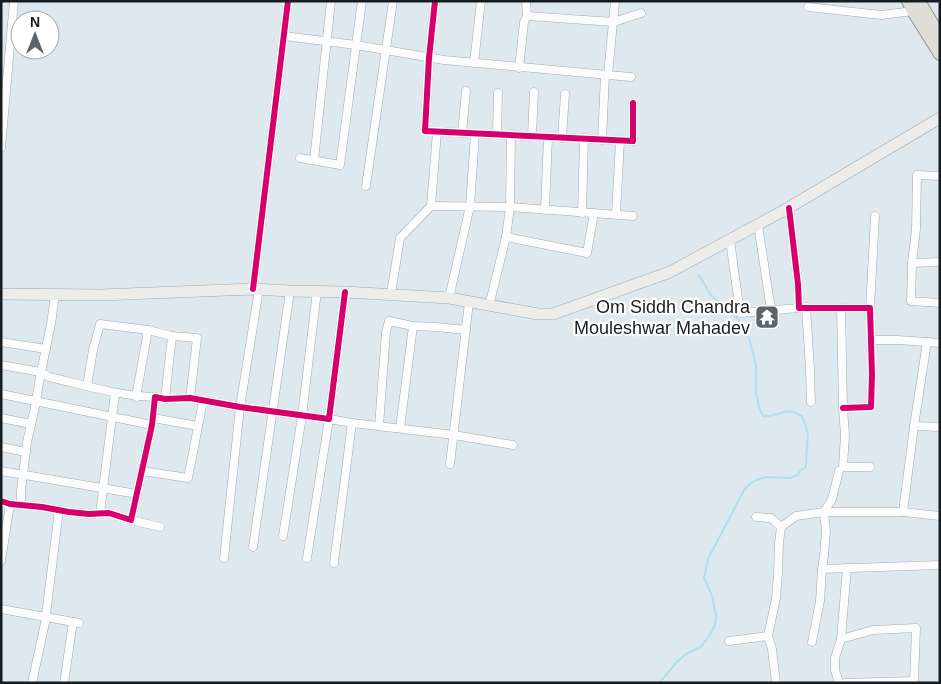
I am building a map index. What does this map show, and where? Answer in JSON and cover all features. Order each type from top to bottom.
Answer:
[{"type":"main road","points":[[913,5],[940,38]]},
{"type":"main road","points":[[913,5],[940,54]]},
{"type":"main road","points":[[1,294],[101,295],[256,289],[345,292],[449,298],[538,314],[553,314],[670,272],[788,208],[940,118]]},
{"type":"street","points":[[1,148],[14,1]]},
{"type":"street","points":[[224,558],[288,1]]},
{"type":"street","points":[[314,160],[331,1]]},
{"type":"street","points":[[300,158],[340,165],[362,1]]},
{"type":"street","points":[[366,186],[393,1]]},
{"type":"street","points":[[435,1],[429,58],[425,131],[633,141],[633,103]]},
{"type":"street","points":[[474,63],[481,1]]},
{"type":"street","points":[[519,68],[524,22],[527,16],[526,1]]},
{"type":"street","points":[[602,140],[615,1]]},
{"type":"street","points":[[808,7],[881,15],[913,5]]},
{"type":"street","points":[[527,16],[614,22],[641,14]]},
{"type":"street","points":[[284,36],[356,45],[429,58],[632,78]]},
{"type":"street","points":[[462,133],[466,91]]},
{"type":"street","points":[[532,136],[534,92]]},
{"type":"street","points":[[496,134],[498,94]]},
{"type":"street","points":[[562,138],[564,94]]},
{"type":"street","points":[[391,294],[400,238],[431,206],[437,132]]},
{"type":"street","points":[[449,298],[470,206],[475,134]]},
{"type":"street","points":[[489,306],[506,238],[510,208],[511,134]]},
{"type":"street","points":[[544,210],[548,137]]},
{"type":"street","points":[[582,212],[584,138]]},
{"type":"street","points":[[616,214],[620,141]]},
{"type":"street","points":[[940,176],[917,175],[916,229],[912,263],[911,300],[940,303]]},
{"type":"street","points":[[431,206],[470,206],[634,216]]},
{"type":"street","points":[[788,208],[803,307],[810,370],[811,402]]},
{"type":"street","points":[[506,238],[588,253],[594,213]]},
{"type":"street","points":[[843,408],[871,407],[872,340],[870,308],[875,216]]},
{"type":"street","points":[[758,225],[772,310]]},
{"type":"street","points":[[730,240],[740,313],[803,307],[870,308]]},
{"type":"street","points":[[912,263],[940,262]]},
{"type":"street","points":[[253,547],[290,291]]},
{"type":"street","points":[[283,536],[302,416],[317,291]]},
{"type":"street","points":[[307,558],[329,419],[345,292]]},
{"type":"street","points":[[22,505],[26,452],[55,295]]},
{"type":"street","points":[[450,464],[469,302]]},
{"type":"street","points":[[841,308],[845,435],[843,467],[870,467]]},
{"type":"street","points":[[379,426],[386,332],[389,321],[413,326],[466,330]]},
{"type":"street","points":[[87,386],[93,350],[100,324],[148,330],[172,336],[198,338],[190,398]]},
{"type":"street","points":[[400,428],[413,326]]},
{"type":"street","points":[[136,396],[148,330]]},
{"type":"street","points":[[166,399],[172,336]]},
{"type":"street","points":[[872,340],[940,343]]},
{"type":"street","points":[[1,342],[46,349]]},
{"type":"street","points":[[903,512],[914,426],[928,342]]},
{"type":"street","points":[[1,365],[41,372],[49,377],[115,393],[166,399],[190,398],[273,412],[454,435],[513,445]]},
{"type":"street","points":[[100,513],[115,393]]},
{"type":"street","points":[[1,394],[112,416],[198,426]]},
{"type":"street","points":[[131,520],[153,422],[155,397]]},
{"type":"street","points":[[142,471],[188,478],[203,401]]},
{"type":"street","points":[[1,418],[31,424]]},
{"type":"street","points":[[334,563],[352,423]]},
{"type":"street","points":[[914,426],[940,427]]},
{"type":"street","points":[[1,447],[26,452]]},
{"type":"street","points":[[1,471],[137,494]]},
{"type":"street","points":[[812,642],[820,601],[826,531],[824,512],[832,499],[839,471]]},
{"type":"street","points":[[1,501],[10,504],[89,514],[109,513],[160,527]]},
{"type":"street","points":[[1,561],[10,504]]},
{"type":"street","points":[[32,683],[46,617],[59,510]]},
{"type":"street","points":[[776,683],[772,649],[768,636],[776,598],[779,543],[782,527],[796,516],[824,512],[903,512],[940,516]]},
{"type":"street","points":[[756,517],[771,518],[782,527]]},
{"type":"street","points":[[822,569],[940,565]]},
{"type":"street","points":[[838,683],[835,658],[841,639],[847,568]]},
{"type":"street","points":[[1,609],[76,622],[64,683]]},
{"type":"street","points":[[841,639],[873,630],[916,628],[914,682],[845,683]]},
{"type":"street","points":[[728,640],[768,636]]},
{"type":"waterway","points":[[659,683],[686,654],[701,647],[715,625],[716,616],[712,596],[704,578],[708,559],[744,490],[757,480],[766,477],[790,478],[798,475],[806,467],[808,433],[802,416],[790,411],[763,416],[756,391],[756,365],[749,338],[738,319],[710,294],[699,275]]},
{"type":"cycle path","points":[[253,289],[288,1]]},
{"type":"cycle path","points":[[435,1],[429,58],[425,131],[633,141],[633,103]]},
{"type":"cycle path","points":[[789,208],[799,308],[870,308],[871,407],[843,408]]},
{"type":"cycle path","points":[[1,501],[10,504],[69,512],[109,513],[131,520],[152,425],[155,397],[165,399],[190,398],[329,419],[345,292]]},
{"type":"place","name":"Om Siddh Chandra Mouleshwar Mahadev","points":[[767,317]]}]
